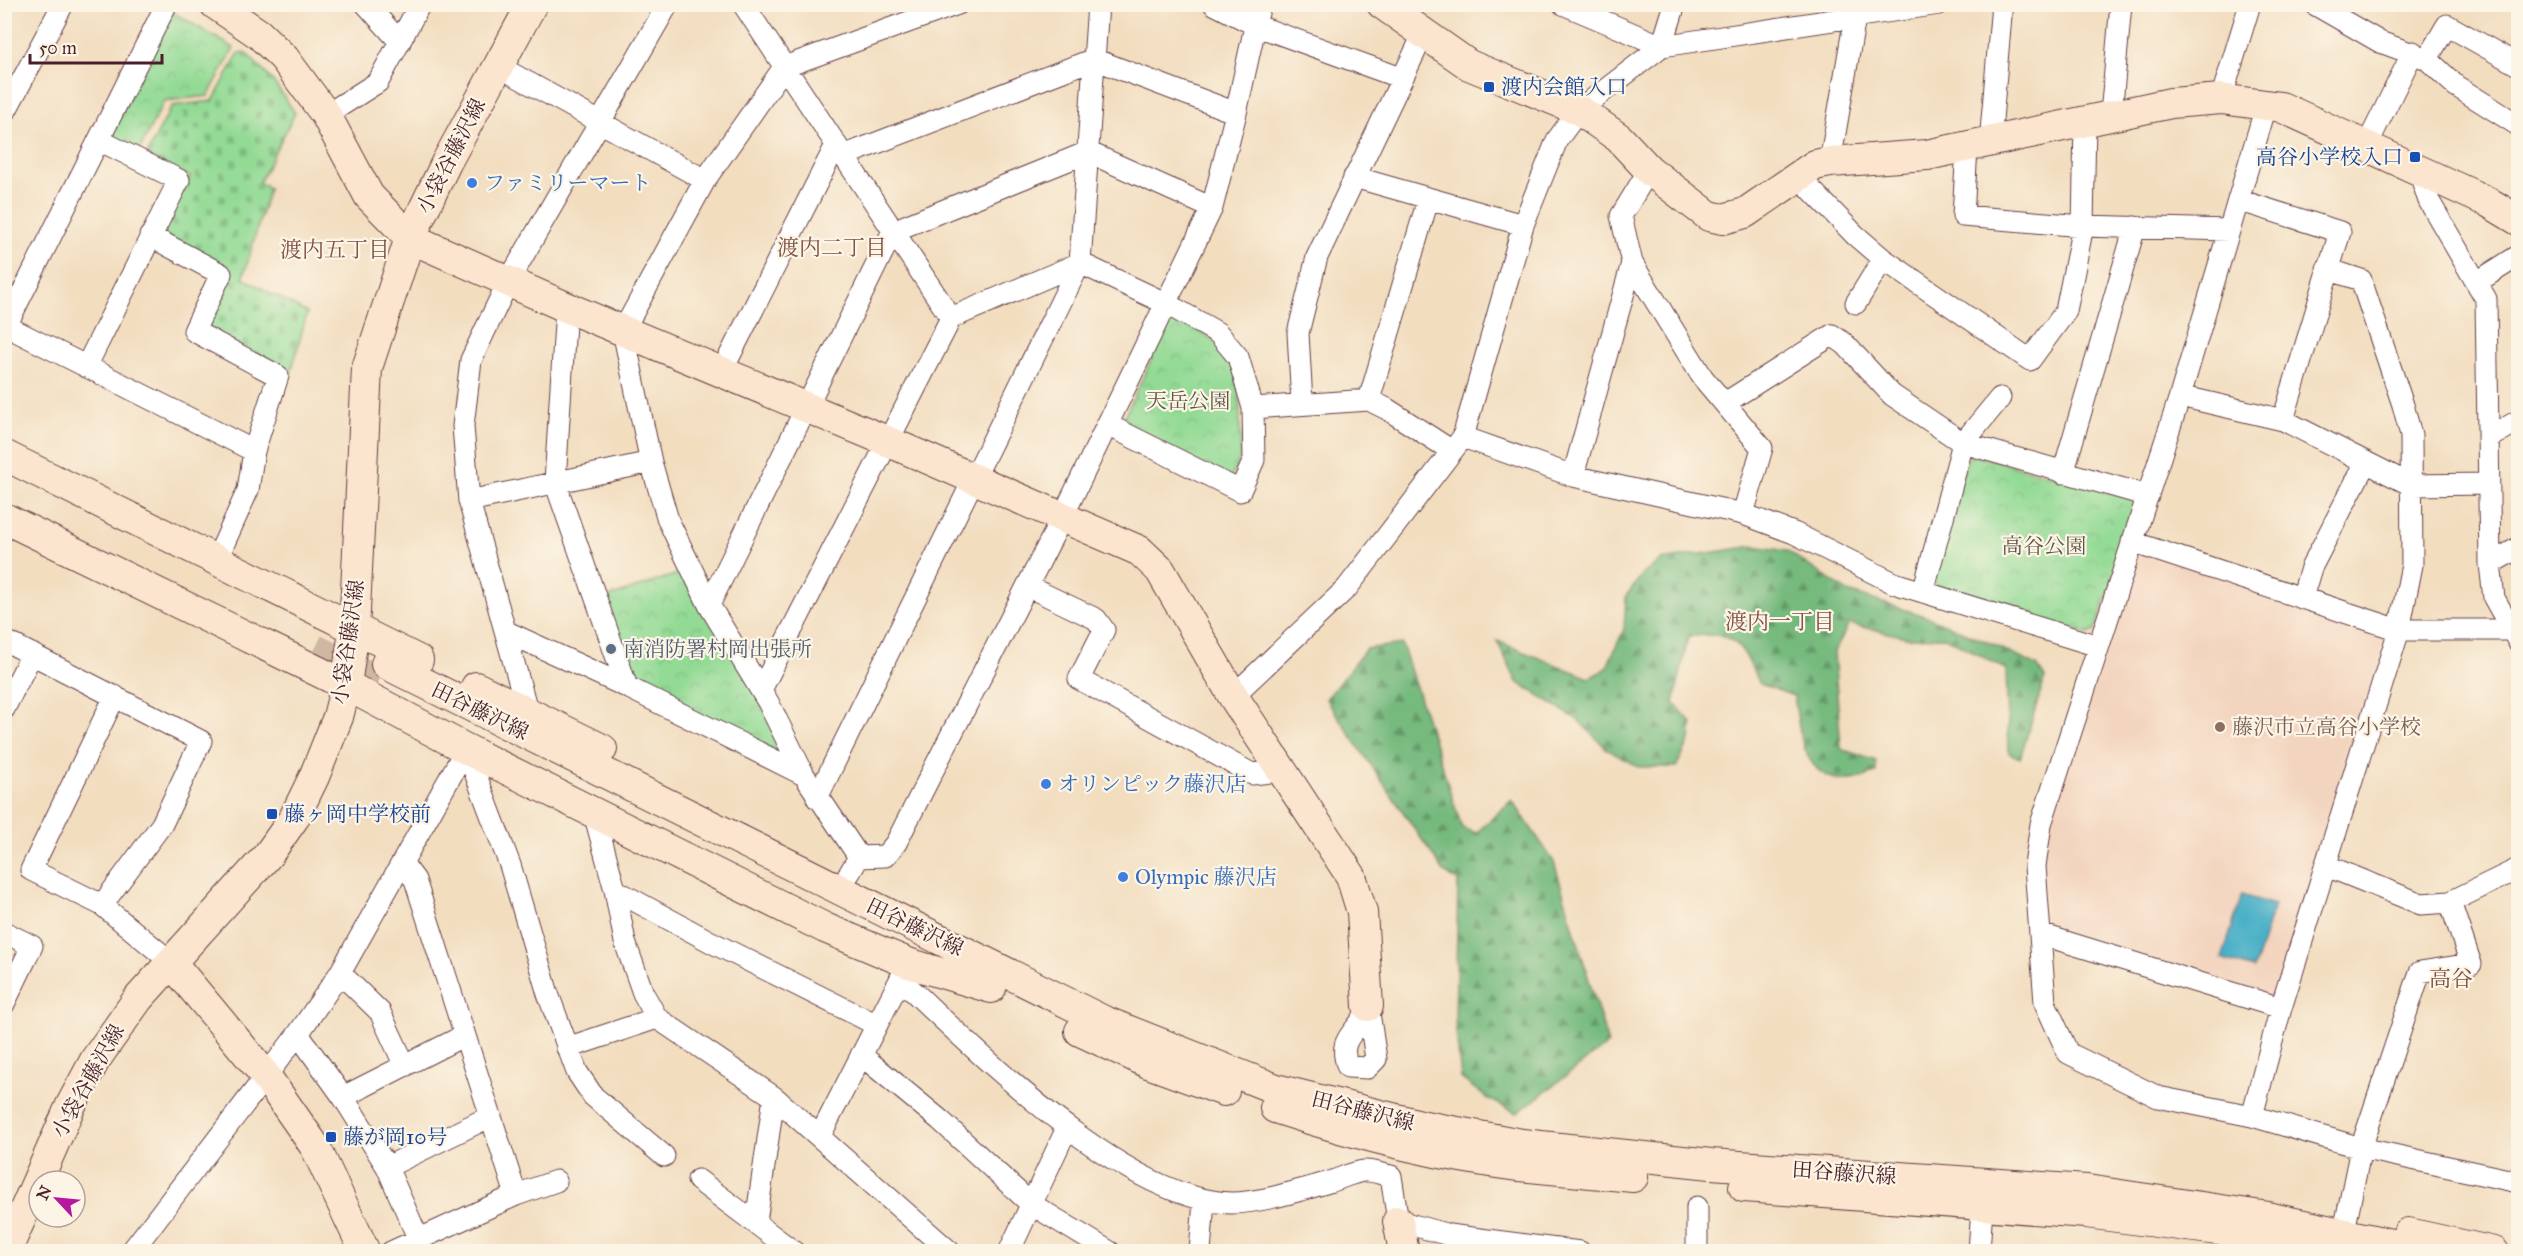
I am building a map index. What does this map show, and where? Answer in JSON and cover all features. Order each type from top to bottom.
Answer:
[{"type":"main road","points":[[215,4],[259,34],[284,58],[326,116],[369,196],[410,238],[566,308],[973,477],[1140,551],[1160,570],[1233,696],[1351,876],[1362,912],[1368,1006]]},
{"type":"main road","name":"小袋谷藤沢線","points":[[6,1251],[71,1105],[95,1060],[125,1015],[244,885],[294,818],[314,777],[338,717],[346,685],[354,631],[367,368],[410,238],[532,4]]},
{"type":"main road","points":[[1382,4],[1423,35],[1469,65],[1579,110],[1619,138],[1649,170],[1709,216],[1723,219],[1756,207],[1815,165],[1927,154],[2171,103],[2221,99],[2267,103],[2367,145],[2488,202],[2518,220]]},
{"type":"main road","points":[[4,455],[354,631],[527,710],[854,866],[963,936],[1104,1021]]},
{"type":"main road","points":[[4,476],[319,641],[4,497]]},
{"type":"main road","points":[[4,518],[346,685],[466,749],[825,928],[904,971],[991,988]]},
{"type":"main road","name":"田谷藤沢線","points":[[2331,1251],[2261,1234],[2087,1190],[1711,1164],[1522,1144],[1425,1126],[1276,1089],[1104,1021],[383,673],[991,988],[1148,1064],[1332,1127],[1421,1149],[1518,1166],[1982,1207],[2086,1213],[2261,1234],[2428,1251]]},
{"type":"main road","points":[[171,963],[264,1075],[316,1149],[365,1251]]},
{"type":"main road","points":[[1398,1221],[1404,1251]]},
{"type":"main road","points":[[2261,1234],[2346,1221],[2494,1251]]},
{"type":"main road","points":[[2261,1234],[2303,1251]]},
{"type":"street","points":[[4,114],[63,4]]},
{"type":"street","points":[[161,4],[165,7],[5,326],[254,452]]},
{"type":"street","points":[[366,4],[400,42]]},
{"type":"street","points":[[326,116],[378,82],[420,4]]},
{"type":"street","points":[[527,710],[470,501],[464,426],[471,360],[508,282],[668,4]]},
{"type":"street","points":[[742,4],[951,318]]},
{"type":"street","points":[[958,4],[933,9],[784,67],[705,180],[623,331],[651,462],[668,520],[709,605],[761,690],[854,866],[885,856],[896,843],[1063,516],[1167,304],[1212,208],[1258,15]]},
{"type":"street","points":[[817,798],[1080,263],[1098,4]]},
{"type":"street","points":[[1215,4],[1258,15],[1401,78]]},
{"type":"street","points":[[1563,4],[1662,46]]},
{"type":"street","points":[[1662,46],[1675,4]]},
{"type":"street","points":[[1233,696],[1347,588],[1458,444],[1523,225],[1557,140],[1579,110],[1662,46],[1856,11],[1939,4]]},
{"type":"street","points":[[2002,4],[1978,145],[1962,216],[2083,226],[2229,230]]},
{"type":"street","points":[[1799,177],[1855,235],[1883,259],[2030,360],[2066,311],[2083,226],[2098,118],[2121,4]]},
{"type":"street","points":[[2221,99],[2250,4]]},
{"type":"street","points":[[2314,4],[2380,42],[2420,55],[2456,86],[2518,125]]},
{"type":"street","points":[[1830,162],[1856,11]]},
{"type":"street","points":[[2367,145],[2420,55],[2447,25],[2518,65]]},
{"type":"street","points":[[1302,403],[1298,333],[1305,295],[1317,257],[1423,35]]},
{"type":"street","points":[[722,371],[839,150],[1094,58],[1236,113]]},
{"type":"street","points":[[498,66],[705,180]]},
{"type":"street","points":[[2267,103],[2180,396],[2041,824],[2035,866],[2045,1003],[2068,1053],[2158,1097],[2252,1116],[2361,1148],[2518,1182]]},
{"type":"street","points":[[86,366],[179,180],[99,140]]},
{"type":"street","points":[[709,605],[893,231],[1088,152],[1212,208]]},
{"type":"street","points":[[1649,170],[1622,216],[1632,263],[1704,378],[1762,448],[1743,514]]},
{"type":"street","points":[[2419,171],[2429,201],[2486,299],[2490,564],[2494,598],[2516,635]]},
{"type":"street","points":[[1354,177],[1428,200],[1523,225]]},
{"type":"street","points":[[1369,400],[1428,200]]},
{"type":"street","points":[[2238,200],[2340,232],[2283,420]]},
{"type":"street","points":[[2063,473],[2135,227]]},
{"type":"street","points":[[150,236],[221,274],[194,331],[278,376],[254,452],[248,490],[216,561]]},
{"type":"street","points":[[2477,282],[2518,256]]},
{"type":"street","points":[[1856,303],[1883,259]]},
{"type":"street","points":[[761,690],[951,318],[1080,263],[1167,304],[1218,333],[1238,357],[1253,408],[1254,460],[1240,491],[1108,425]]},
{"type":"street","points":[[1573,476],[1632,263]]},
{"type":"street","points":[[2252,1116],[2281,1008],[2399,630],[2412,565],[2411,435],[2361,280],[2327,269]]},
{"type":"street","points":[[566,308],[555,482],[627,687]]},
{"type":"street","points":[[1725,403],[1832,335],[1845,344],[1892,396],[1963,443],[2148,496]]},
{"type":"street","points":[[2180,396],[2283,420],[2411,485],[2487,484]]},
{"type":"street","points":[[1923,592],[1963,443],[2000,398]]},
{"type":"street","points":[[1253,408],[1369,400],[1458,444],[1573,476],[1743,514],[1794,533],[1894,583],[2098,646]]},
{"type":"street","points":[[2488,438],[2518,421]]},
{"type":"street","points":[[470,501],[651,462]]},
{"type":"street","points":[[2302,598],[2311,568],[2366,462]]},
{"type":"street","points":[[2132,542],[2399,630],[2516,635]]},
{"type":"street","points":[[2490,564],[2518,548]]},
{"type":"street","points":[[1027,586],[1096,620],[1104,630],[1079,679],[1252,774],[1281,771]]},
{"type":"street","points":[[507,632],[627,687],[804,775]]},
{"type":"street","points":[[4,640],[201,741],[162,824],[102,905]]},
{"type":"street","points":[[4,709],[32,654]]},
{"type":"street","points":[[115,696],[31,870],[102,905],[171,963]]},
{"type":"street","points":[[131,1251],[264,1075],[298,1034],[340,973],[466,749]]},
{"type":"street","points":[[466,749],[510,865],[548,994],[577,1072],[592,1096],[664,1156]]},
{"type":"street","points":[[594,813],[615,890],[625,942],[643,993],[657,1018],[774,1097],[950,1251]]},
{"type":"street","points":[[403,864],[415,880],[463,1036],[516,1195]]},
{"type":"street","points":[[2327,866],[2421,904],[2450,902],[2518,869]]},
{"type":"street","points":[[615,890],[711,942],[877,1025]]},
{"type":"street","points":[[2346,1221],[2361,1148],[2420,972],[2471,964],[2450,902]]},
{"type":"street","points":[[4,932],[32,946],[4,1004]]},
{"type":"street","points":[[2040,934],[2281,1008]]},
{"type":"street","points":[[820,1136],[904,971],[1067,1128],[1153,1181],[1204,1201],[1234,1203],[1281,1194],[1365,1170],[1390,1176],[1398,1221],[1449,1235],[1580,1251]]},
{"type":"street","points":[[340,973],[380,1012],[405,1066]]},
{"type":"street","points":[[567,1048],[657,1018]]},
{"type":"street","points":[[298,1034],[343,1097],[387,1167],[418,1238]]},
{"type":"street","points":[[343,1097],[463,1036]]},
{"type":"street","points":[[861,1055],[940,1120],[1031,1204],[1110,1251]]},
{"type":"street","points":[[756,1222],[774,1097]]},
{"type":"street","points":[[387,1167],[491,1116]]},
{"type":"street","points":[[1009,1251],[1067,1128]]},
{"type":"street","points":[[698,1180],[794,1251]]},
{"type":"street","points":[[391,1251],[516,1195],[556,1181]]},
{"type":"street","points":[[1200,1251],[1204,1201]]},
{"type":"street","points":[[1696,1251],[1697,1207]]},
{"type":"street","points":[[1979,1251],[1982,1207]]},
{"type":"shaded area","name":"藤沢市立高谷小学校","points":[[2140,551],[2387,630],[2278,995],[2270,1000],[2047,926],[2043,869],[2049,823]]},
{"type":"green space","points":[[172,12],[234,48],[208,96],[164,101],[139,151],[110,137]]},
{"type":"green space","points":[[245,52],[273,81],[295,113],[259,183],[269,188],[243,278],[307,313],[291,373],[208,330],[206,323],[232,270],[166,237],[163,230],[190,177],[146,156],[172,106],[213,101],[239,53]]},
{"type":"green space","name":"天岳公園","points":[[1172,316],[1213,339],[1231,361],[1239,384],[1241,457],[1229,482],[1120,426]]},
{"type":"green space","name":"高谷公園","points":[[1974,455],[2134,498],[2140,505],[2095,631],[2088,634],[1937,588],[1932,580],[1967,459]]},
{"type":"green space","points":[[1754,546],[1787,551],[1848,592],[1925,616],[1990,643],[2037,666],[2045,678],[2020,758],[2009,753],[2006,669],[1945,637],[1910,638],[1849,624],[1834,652],[1841,749],[1876,761],[1876,773],[1849,780],[1833,778],[1821,772],[1812,763],[1801,738],[1794,696],[1760,684],[1741,649],[1727,638],[1717,635],[1688,637],[1674,703],[1692,723],[1690,740],[1676,767],[1638,767],[1608,750],[1578,720],[1517,682],[1497,641],[1589,678],[1606,669],[1624,629],[1626,596],[1642,575],[1661,560]]},
{"type":"green space","points":[[687,571],[795,761],[619,678],[597,601]]},
{"type":"green space","points":[[1402,644],[1462,828],[1476,833],[1512,800],[1554,862],[1608,1044],[1517,1113],[1487,1098],[1461,1078],[1455,1022],[1458,881],[1444,872],[1326,699],[1366,649]]},
{"type":"water","points":[[2242,895],[2274,905],[2254,969],[2222,959]]},
{"type":"tunnel","points":[[315,649],[379,681]]},
{"type":"place","name":"渡内会館入口","points":[[1489,87]]},
{"type":"place","name":"高谷小学校入口","points":[[2415,157]]},
{"type":"place","name":"ファミリーマート","points":[[472,183]]},
{"type":"place","name":"南消防署村岡出張所","points":[[611,649]]},
{"type":"place","name":"藤沢市立高谷小学校","points":[[2220,727]]},
{"type":"place","name":"オリンピック藤沢店","points":[[1046,784]]},
{"type":"place","name":"藤ヶ岡中学校前","points":[[272,814]]},
{"type":"place","name":"Olympic 藤沢店","points":[[1123,877]]},
{"type":"place","name":"藤が岡10号","points":[[331,1137]]},
{"type":"district","name":"渡内二丁目","points":[[832,247]]},
{"type":"district","name":"渡内五丁目","points":[[335,249]]},
{"type":"district","name":"渡内一丁目","points":[[1780,621]]},
{"type":"district","name":"高谷","points":[[2451,978]]}]
